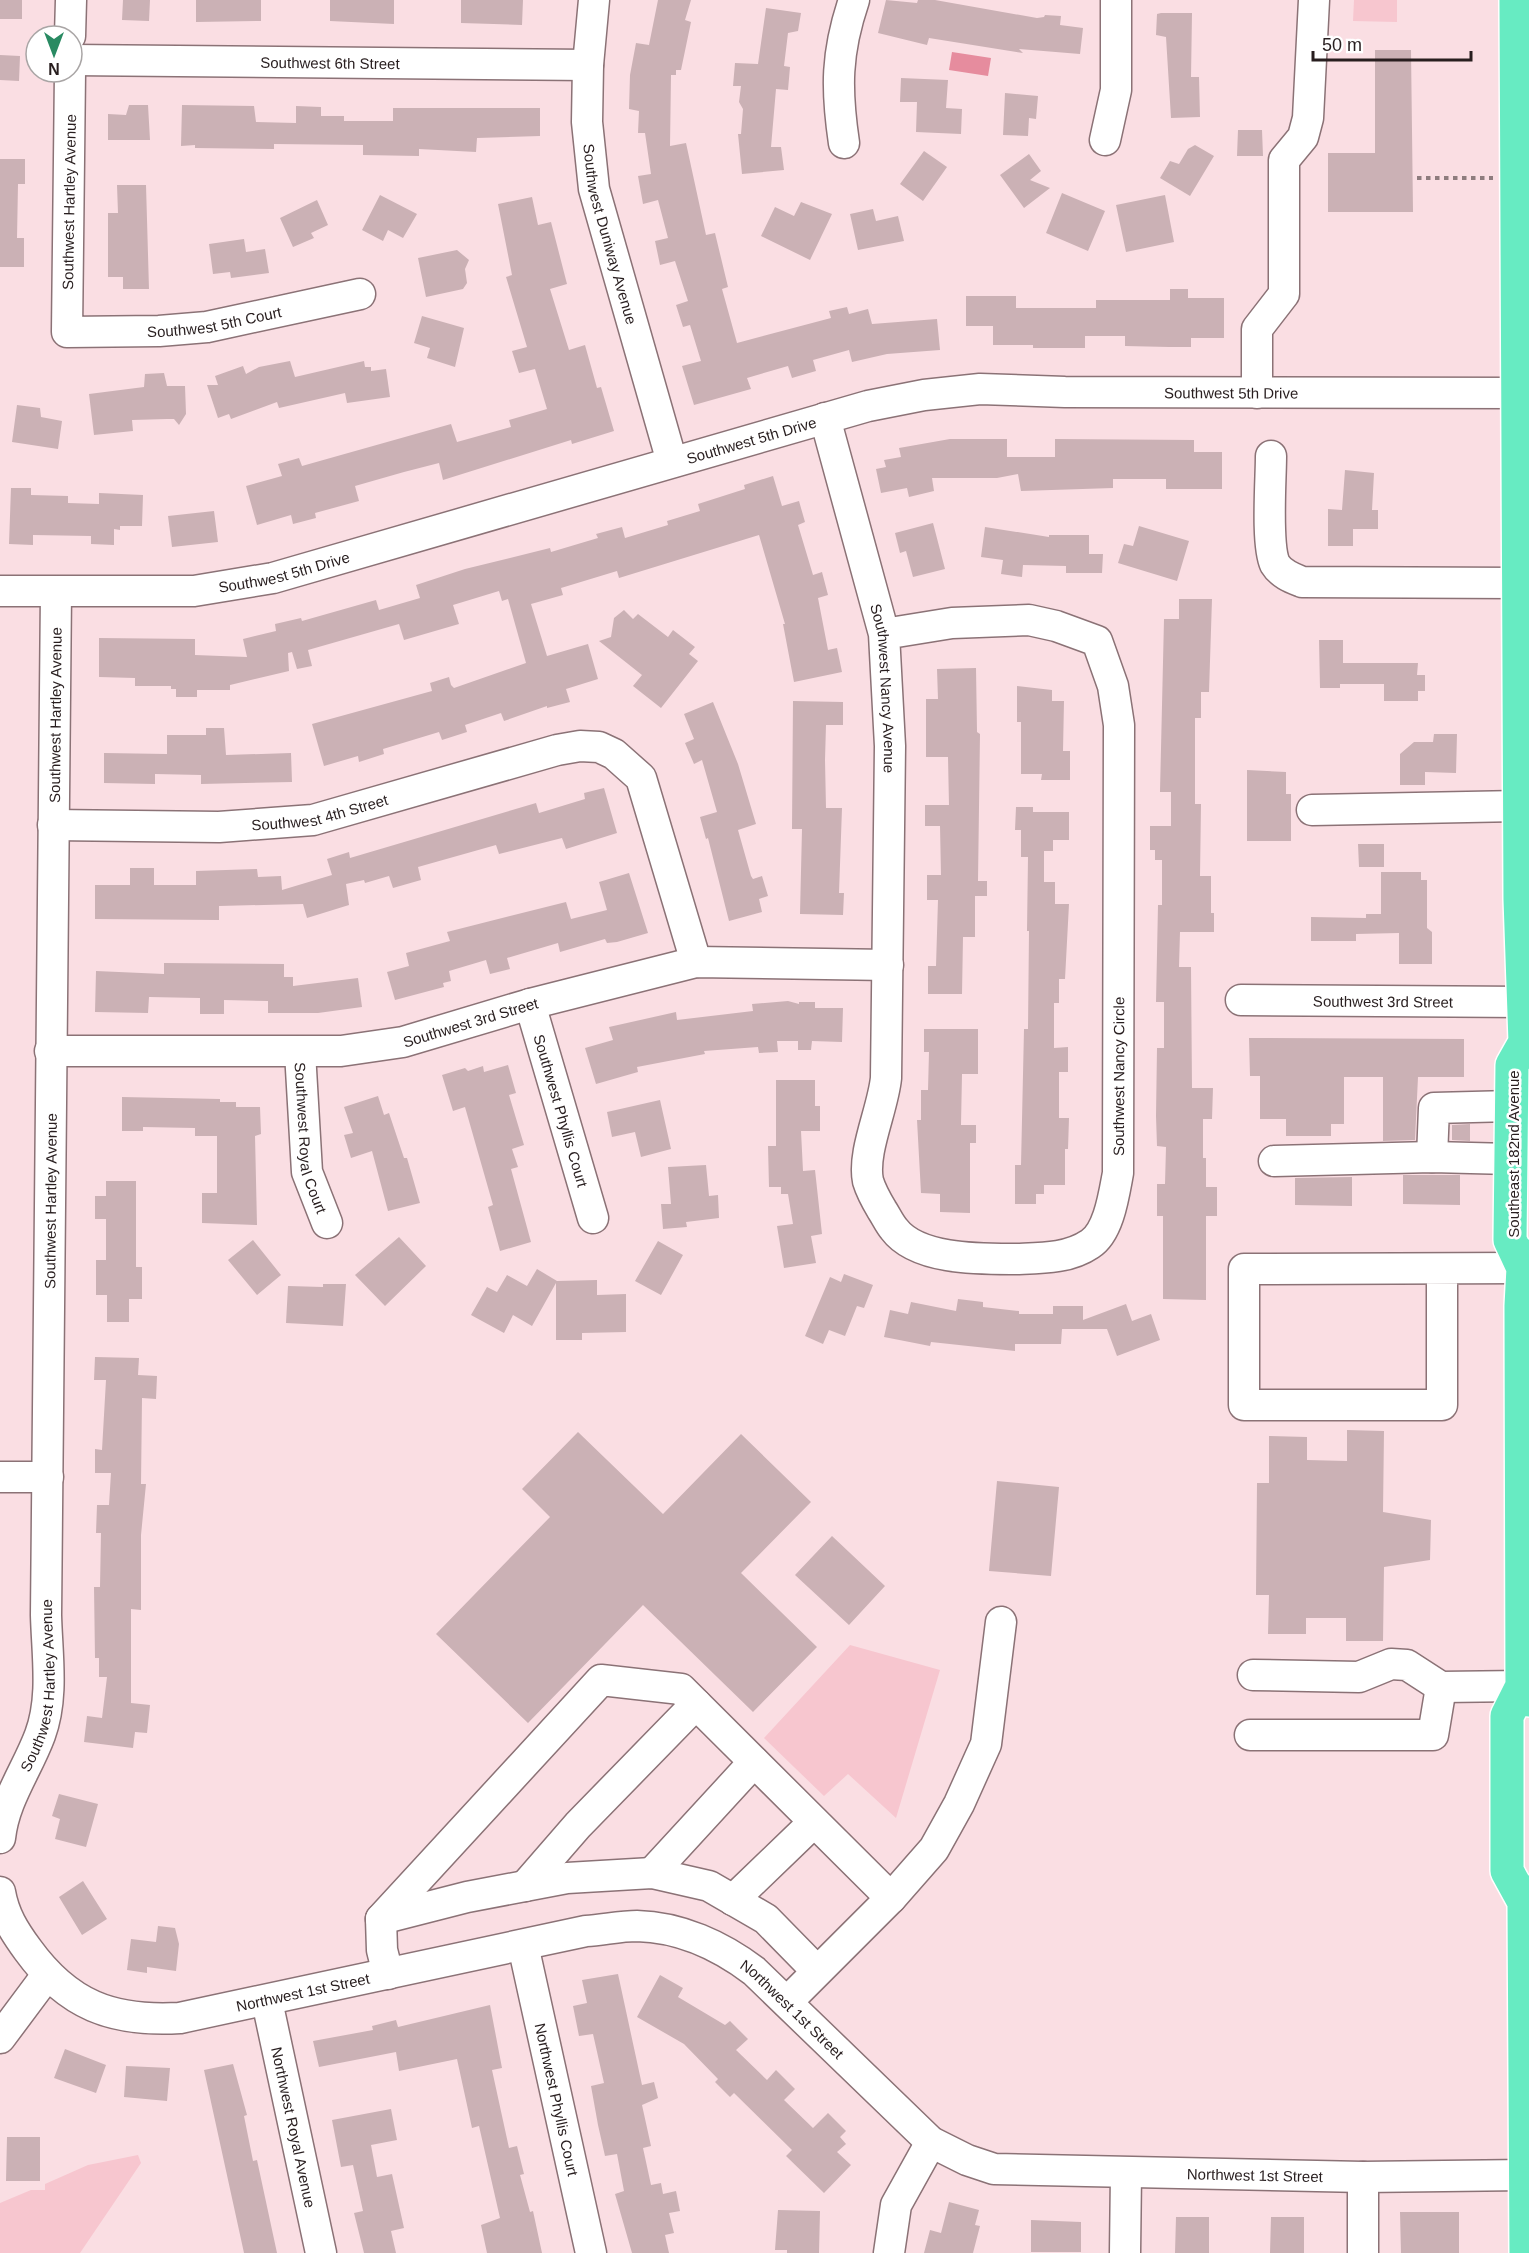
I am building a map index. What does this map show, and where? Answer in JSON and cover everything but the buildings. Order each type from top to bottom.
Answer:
[{"type":"main road","name":"Southeast 182nd Avenue","points":[[1516,0],[1518,583],[1524,629],[1519,806],[1524,899],[1527,1045],[1512,1065],[1510,1240],[1526,1262],[1522,1695],[1507,1716],[1507,1871],[1526,1897],[1526,2253]]},
{"type":"main road","points":[[1522,1695],[1524,1786],[1529,1797]]},
{"type":"street","points":[[70,24],[71,0]]},
{"type":"street","name":"Southwest Duniway Avenue","points":[[594,0],[588,65],[587,122],[594,189],[672,462]]},
{"type":"street","points":[[844,143],[837,94],[838,68],[840,47],[854,0]]},
{"type":"street","points":[[1105,140],[1116,90],[1116,0]]},
{"type":"street","points":[[1257,393],[1257,329],[1284,294],[1284,160],[1304,137],[1308,118],[1314,0]]},
{"type":"street","name":"Southwest 6th Street","points":[[84,60],[588,65]]},
{"type":"street","name":"Southwest Hartley Avenue","points":[[67,332],[70,84]]},
{"type":"street","name":"Southwest 5th Court","points":[[67,332],[159,331],[207,327],[360,294]]},
{"type":"street","name":"Southwest 5th Drive","points":[[0,591],[194,591],[273,578],[825,418],[924,395],[981,389],[1257,393],[1518,393]]},
{"type":"street","name":"Southwest Nancy Avenue","points":[[825,418],[884,634],[890,746],[888,964]]},
{"type":"street","points":[[1271,456],[1271,540],[1275,564],[1286,576],[1302,582],[1518,583]]},
{"type":"street","name":"Southwest Hartley Avenue","points":[[0,1839],[4,1799],[40,1735],[50,1700],[46,1615],[56,592]]},
{"type":"street","name":"Southwest Nancy Circle","points":[[884,634],[952,623],[1018,620],[1056,626],[1097,640],[1113,686],[1119,725],[1118,1173],[1111,1212],[1092,1243],[1050,1258],[968,1259],[924,1250],[895,1231],[873,1195],[866,1164],[884,1102],[888,964]]},
{"type":"street","name":"Southwest 4th Street","points":[[53,825],[219,827],[313,820],[556,750],[580,746],[599,747],[614,754],[641,778],[696,962]]},
{"type":"street","points":[[1312,810],[1519,806]]},
{"type":"street","name":"Southwest 3rd Street","points":[[50,1051],[341,1051],[403,1042],[530,1004],[696,962],[888,964]]},
{"type":"street","name":"Southwest 3rd Street","points":[[1241,1000],[1525,1002]]},
{"type":"street","name":"Southwest Phyllis Court","points":[[530,1004],[593,1218]]},
{"type":"street","name":"Southwest Royal Court","points":[[300,1052],[307,1172],[327,1223]]},
{"type":"street","points":[[1432,1157],[1434,1108],[1511,1106]]},
{"type":"street","points":[[1274,1161],[1432,1157],[1510,1159]]},
{"type":"street","points":[[1442,1269],[1442,1405],[1244,1405],[1244,1269],[1442,1269],[1526,1262]]},
{"type":"street","points":[[0,1477],[48,1477]]},
{"type":"street","points":[[787,2002],[891,1898],[934,1849],[959,1804],[986,1744],[1001,1622]]},
{"type":"street","points":[[1253,1676],[1359,1677],[1391,1664],[1407,1665],[1441,1687],[1522,1695]]},
{"type":"street","points":[[388,1974],[382,1950],[381,1919],[601,1680],[681,1689],[891,1898]]},
{"type":"street","points":[[1250,1735],[1433,1735],[1441,1687]]},
{"type":"street","points":[[525,1886],[578,1825],[696,1704]]},
{"type":"street","points":[[652,1873],[754,1762]]},
{"type":"street","points":[[733,1900],[814,1822]]},
{"type":"street","points":[[381,1919],[567,1878],[652,1873],[709,1886],[766,1919],[817,1971]]},
{"type":"street","name":"Northwest 1st Street","points":[[0,1892],[12,1928],[46,1976],[82,2002],[114,2014],[149,2020],[180,2018],[586,1931],[638,1926],[690,1935],[733,1955],[787,2002],[931,2142],[967,2160],[994,2169],[1363,2176],[1525,2175]]},
{"type":"street","name":"Northwest Phyllis Court","points":[[523,1945],[591,2253]]},
{"type":"street","points":[[0,2038],[46,1976]]},
{"type":"street","name":"Northwest Royal Avenue","points":[[267,2001],[321,2253]]},
{"type":"street","points":[[889,2253],[896,2205],[931,2142]]},
{"type":"street","points":[[1125,2253],[1126,2173]]},
{"type":"street","points":[[1363,2176],[1363,2253]]},
{"type":"path","points":[[1417,178],[1517,178]]},
{"type":"shaded area","points":[[1354,0],[1397,0],[1397,22],[1353,21]]},
{"type":"shaded area","points":[[952,52],[991,58],[988,76],[949,70]]},
{"type":"shaded area","points":[[850,1645],[940,1670],[896,1818],[848,1774],[824,1796],[764,1738]]},
{"type":"shaded area","points":[[138,2155],[141,2163],[80,2253],[0,2253],[0,2203],[31,2190],[45,2190],[45,2184],[88,2165]]}]
